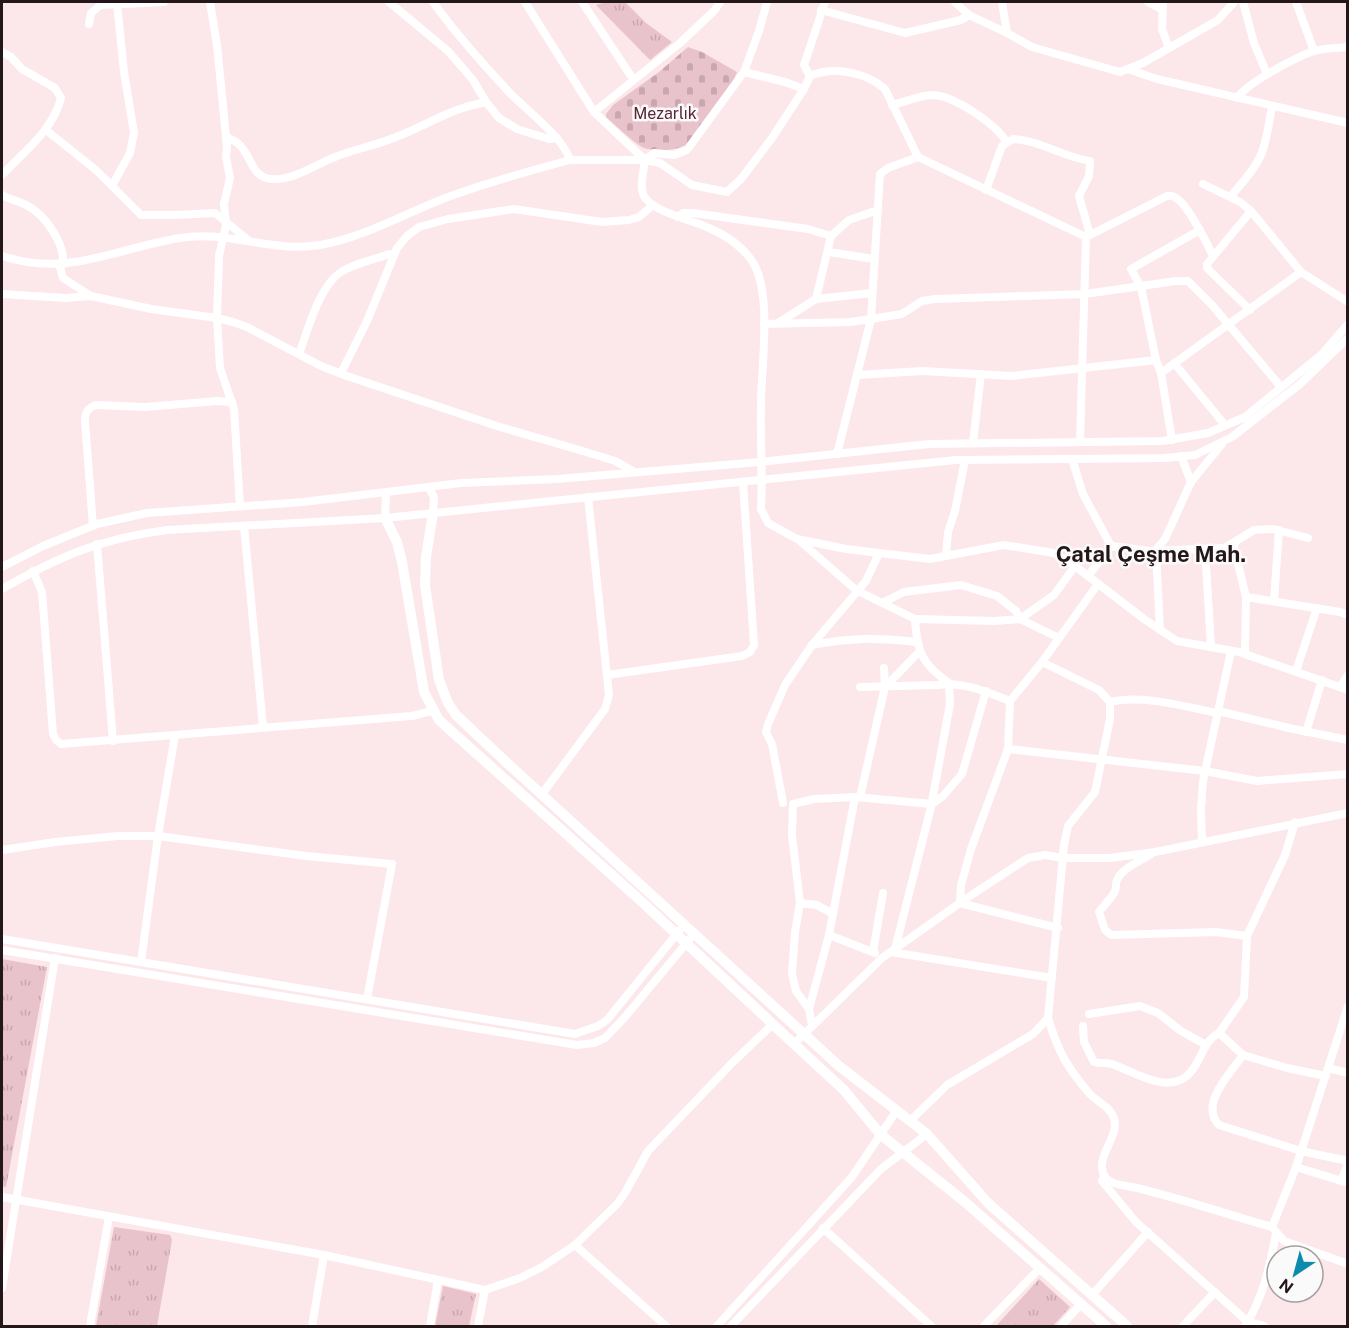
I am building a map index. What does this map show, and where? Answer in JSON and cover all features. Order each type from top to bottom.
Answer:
[{"type":"main road","points":[[433,513],[426,557],[425,585],[439,680],[456,715],[542,794],[681,930]]},
{"type":"main road","points":[[385,518],[397,542],[402,562],[423,686],[432,711],[446,729],[839,1066],[927,1134],[988,1203],[1127,1326]]},
{"type":"main road","points":[[690,938],[773,1024],[850,1097],[880,1134],[944,1184],[1106,1326]]},
{"type":"street","points":[[89,24],[91,13],[96,8],[117,3],[164,2]]},
{"type":"street","points":[[210,2],[217,45],[226,157],[230,178],[229,191],[224,204],[225,237],[219,256],[217,318],[220,368],[232,402],[235,420],[240,506]]},
{"type":"street","points":[[389,2],[448,51],[473,80],[494,113],[511,126],[549,139],[557,138]]},
{"type":"street","points":[[433,2],[508,91],[557,138],[568,152],[570,160]]},
{"type":"street","points":[[525,2],[594,112],[645,160]]},
{"type":"street","points":[[582,2],[633,79]]},
{"type":"street","points":[[594,112],[680,43],[715,10],[720,2]]},
{"type":"street","points":[[767,2],[744,72],[687,150],[674,154],[654,153],[645,160],[643,193],[647,201],[654,205],[733,241],[752,261],[760,278],[764,324],[761,380],[761,509],[768,523],[798,540],[856,590],[915,619],[994,621],[1020,619],[1054,596],[1075,566]]},
{"type":"street","points":[[955,2],[969,15],[1032,47],[1120,72],[1143,63],[1218,20],[1234,2]]},
{"type":"street","points":[[1002,2],[1007,33]]},
{"type":"street","points":[[1148,2],[1162,5],[1162,29],[1169,48]]},
{"type":"street","points":[[1243,2],[1254,44],[1267,74]]},
{"type":"street","points":[[1296,2],[1314,51]]},
{"type":"street","points":[[112,186],[130,153],[134,133],[124,72],[117,3]]},
{"type":"street","points":[[810,76],[804,65],[823,5],[905,33],[961,20],[969,15]]},
{"type":"street","points":[[1237,98],[1242,90],[1267,74],[1314,51],[1347,47]]},
{"type":"street","points":[[2,52],[11,57],[22,69],[55,88],[61,98],[58,109],[46,130],[2,175]]},
{"type":"street","points":[[1128,69],[1157,79],[1347,123]]},
{"type":"street","points":[[2,256],[30,262],[61,264],[181,238],[225,237],[308,247],[335,242],[390,222],[447,197],[521,172],[570,160],[645,160],[660,163],[692,185],[727,192],[741,179],[772,138],[810,76],[816,73],[836,71],[863,76],[885,89],[918,157],[1088,236]]},
{"type":"street","points":[[744,72],[804,89]]},
{"type":"street","points":[[892,105],[929,96],[944,97],[990,122],[1006,141]]},
{"type":"street","points":[[226,137],[243,147],[255,170],[261,175],[285,178],[336,157],[394,138],[451,111],[486,102]]},
{"type":"street","points":[[1231,196],[1259,159],[1265,143],[1272,106]]},
{"type":"street","points":[[46,130],[78,155],[141,215],[210,212],[219,214],[251,241]]},
{"type":"street","points":[[986,190],[1001,149],[1006,141],[1013,139],[1027,141],[1090,161],[1089,176],[1080,196],[1088,236],[1080,442]]},
{"type":"street","points":[[837,454],[871,319],[880,174],[888,168],[918,157]]},
{"type":"street","points":[[1203,184],[1231,196],[1251,212],[1301,272],[1347,302]]},
{"type":"street","points":[[2,195],[29,206],[37,212],[63,251],[61,264],[63,278],[91,296]]},
{"type":"street","points":[[1088,236],[1167,196],[1174,196],[1200,230],[1214,256]]},
{"type":"street","points":[[341,373],[367,321],[393,255],[399,244],[412,231],[448,219],[514,209],[602,222],[629,220],[639,217],[654,205]]},
{"type":"street","points":[[816,299],[831,236],[849,220],[878,210]]},
{"type":"street","points":[[1250,310],[1208,268],[1207,264],[1251,212]]},
{"type":"street","points":[[678,217],[683,213],[693,213],[808,229],[831,236]]},
{"type":"street","points":[[1172,440],[1161,373],[1156,360],[1141,287],[1131,269],[1200,230]]},
{"type":"street","points":[[829,252],[874,259]]},
{"type":"street","points":[[299,354],[326,288],[333,279],[351,267],[389,254],[393,255]]},
{"type":"street","points":[[1161,373],[1301,272]]},
{"type":"street","points":[[764,324],[850,322],[871,319],[902,314],[922,301],[935,298],[1085,294],[1188,281],[1229,325],[1281,387]]},
{"type":"street","points":[[777,324],[816,299],[872,293]]},
{"type":"street","points":[[2,294],[65,298],[91,296],[152,309],[217,318],[247,327],[341,373],[497,426],[596,455],[634,472]]},
{"type":"street","points":[[2,567],[43,546],[93,526],[147,513],[386,493],[461,483],[557,479],[760,462],[929,444],[1172,440],[1208,433],[1245,417],[1322,354],[1347,324]]},
{"type":"street","points":[[2,589],[33,571],[97,544],[132,535],[167,530],[385,518],[965,460],[1195,455],[1225,441],[1300,384],[1347,338]]},
{"type":"street","points":[[858,375],[922,371],[1012,376],[1156,360]]},
{"type":"street","points":[[1174,363],[1225,425]]},
{"type":"street","points":[[973,443],[981,374]]},
{"type":"street","points":[[93,526],[85,421],[87,410],[96,405],[145,407],[217,401],[232,402]]},
{"type":"street","points":[[1160,630],[1156,550],[1165,539],[1191,482],[1225,441]]},
{"type":"street","points":[[1181,456],[1191,482]]},
{"type":"street","points":[[1072,459],[1083,494],[1111,546]]},
{"type":"street","points":[[946,556],[948,532],[955,511],[965,460]]},
{"type":"street","points":[[607,675],[742,656],[752,649],[754,645],[743,482]]},
{"type":"street","points":[[428,487],[434,496],[433,513]]},
{"type":"street","points":[[385,518],[386,493]]},
{"type":"street","points":[[542,794],[605,709],[609,695],[588,497]]},
{"type":"street","points":[[243,526],[263,727]]},
{"type":"street","points":[[1111,546],[1156,550],[1226,548],[1254,530],[1279,530],[1308,538]]},
{"type":"street","points":[[1274,601],[1279,530]]},
{"type":"street","points":[[798,540],[879,554],[930,559],[1004,545],[1054,553],[1177,641],[1245,654],[1344,689],[1347,675]]},
{"type":"street","points":[[1233,543],[1246,597],[1245,654]]},
{"type":"street","points":[[97,544],[113,741]]},
{"type":"street","points":[[1088,576],[1111,546]]},
{"type":"street","points":[[1205,549],[1211,647]]},
{"type":"street","points":[[783,803],[772,744],[766,732],[768,724],[785,685],[812,645],[866,580],[879,554]]},
{"type":"street","points":[[33,571],[42,592],[55,738],[63,744],[412,716],[432,711]]},
{"type":"street","points":[[960,903],[961,885],[972,849],[1008,749],[1010,701],[1042,662],[1098,584]]},
{"type":"street","points":[[882,603],[904,592],[961,585],[997,596],[1016,611],[1020,619],[1059,638]]},
{"type":"street","points":[[1246,597],[1347,615]]},
{"type":"street","points":[[1296,671],[1317,608]]},
{"type":"street","points":[[915,619],[919,652],[936,674],[949,683]]},
{"type":"street","points":[[812,645],[848,639],[886,638],[916,642]]},
{"type":"street","points":[[1202,842],[1201,795],[1231,651]]},
{"type":"street","points":[[885,687],[919,652]]},
{"type":"street","points":[[1042,662],[1099,690],[1110,702],[1110,719],[1095,792],[1068,826],[1062,858],[1058,928],[1048,1018],[1056,1046],[1066,1065],[1090,1095],[1112,1113],[1115,1126],[1102,1165],[1104,1176],[1102,1181],[1107,1188],[1136,1222],[1215,1292],[1246,1324],[1264,1326]]},
{"type":"street","points":[[809,1009],[829,935],[858,797],[885,687],[884,668]]},
{"type":"street","points":[[1306,732],[1322,680]]},
{"type":"street","points":[[860,687],[949,683],[986,691],[1010,701]]},
{"type":"street","points":[[890,952],[932,804],[950,704],[949,683]]},
{"type":"street","points":[[812,1025],[809,1009],[796,991],[792,974],[800,903],[792,835],[793,804],[814,799],[858,797],[932,804],[943,796],[962,774],[966,744],[986,691]]},
{"type":"street","points":[[1110,702],[1124,699],[1218,712],[1347,740]]},
{"type":"street","points":[[141,962],[158,836],[175,735]]},
{"type":"street","points":[[1008,749],[1205,771],[1257,781],[1347,774]]},
{"type":"street","points":[[794,1044],[890,952],[1028,858],[1045,855],[1062,858],[1110,858],[1155,852],[1347,813]]},
{"type":"street","points":[[1083,1026],[1084,1042],[1094,1062],[1113,1064],[1151,1081],[1165,1083],[1182,1079],[1190,1074],[1206,1045],[1219,1033],[1244,997],[1247,936],[1285,855],[1295,822]]},
{"type":"street","points":[[2,849],[118,836],[158,836],[306,856],[392,864],[367,999]]},
{"type":"street","points":[[1155,852],[1124,871],[1115,882],[1114,895],[1100,912],[1105,930],[1111,935],[1216,932],[1247,936]]},
{"type":"street","points":[[873,952],[883,893]]},
{"type":"street","points":[[800,903],[817,905],[833,914]]},
{"type":"street","points":[[960,903],[1058,928]]},
{"type":"street","points":[[2,939],[575,1034],[585,1032],[607,1020],[681,930]]},
{"type":"street","points":[[829,935],[873,952],[890,952],[1052,978]]},
{"type":"street","points":[[2,950],[577,1045],[594,1043],[605,1038],[690,938]]},
{"type":"street","points":[[2,1288],[55,958]]},
{"type":"street","points":[[1089,1014],[1140,1006],[1158,1013],[1181,1031],[1206,1045]]},
{"type":"street","points":[[1246,1324],[1268,1276],[1274,1230],[1347,1006]]},
{"type":"street","points":[[910,1120],[947,1085],[1025,1039],[1048,1018]]},
{"type":"street","points":[[2,1197],[324,1255],[484,1290],[520,1278],[542,1267],[575,1245],[626,1193],[648,1151],[732,1062],[773,1024]]},
{"type":"street","points":[[1219,1033],[1243,1055],[1287,1068],[1347,1073]]},
{"type":"street","points":[[1243,1055],[1213,1099],[1211,1110],[1215,1120],[1224,1127],[1347,1163],[1344,1182],[1296,1167]]},
{"type":"street","points":[[717,1326],[852,1177],[897,1110]]},
{"type":"street","points":[[744,1326],[734,1323],[881,1169],[927,1134]]},
{"type":"street","points":[[1104,1176],[1112,1183],[1137,1188],[1274,1230],[1284,1241],[1347,1264]]},
{"type":"street","points":[[90,1326],[109,1216]]},
{"type":"street","points":[[823,1228],[931,1326]]},
{"type":"street","points":[[1092,1295],[1148,1232]]},
{"type":"street","points":[[575,1245],[666,1326]]},
{"type":"street","points":[[312,1326],[324,1255]]},
{"type":"street","points":[[984,1326],[1040,1268]]},
{"type":"street","points":[[430,1326],[438,1280]]},
{"type":"street","points":[[478,1326],[484,1290]]},
{"type":"street","points":[[1183,1326],[1215,1292]]},
{"type":"street","points":[[1061,1326],[1081,1304]]},
{"type":"green space","points":[[606,2],[625,2],[646,23],[672,42],[650,60],[596,5]]},
{"type":"green space","name":"Mezarlık","points":[[688,47],[702,52],[737,72],[733,81],[686,145],[665,150],[644,148],[619,129],[606,117],[606,114],[613,105],[659,72]]},
{"type":"green space","points":[[2,959],[47,967],[6,1187],[2,1186]]},
{"type":"green space","points":[[114,1227],[170,1235],[172,1240],[157,1326],[96,1326]]},
{"type":"green space","points":[[1039,1279],[1070,1307],[1053,1326],[996,1326]]},
{"type":"green space","points":[[443,1286],[476,1294],[469,1326],[435,1326]]},
{"type":"district","name":"Çatal Çeşme Mah.","points":[[1151,554]]}]
